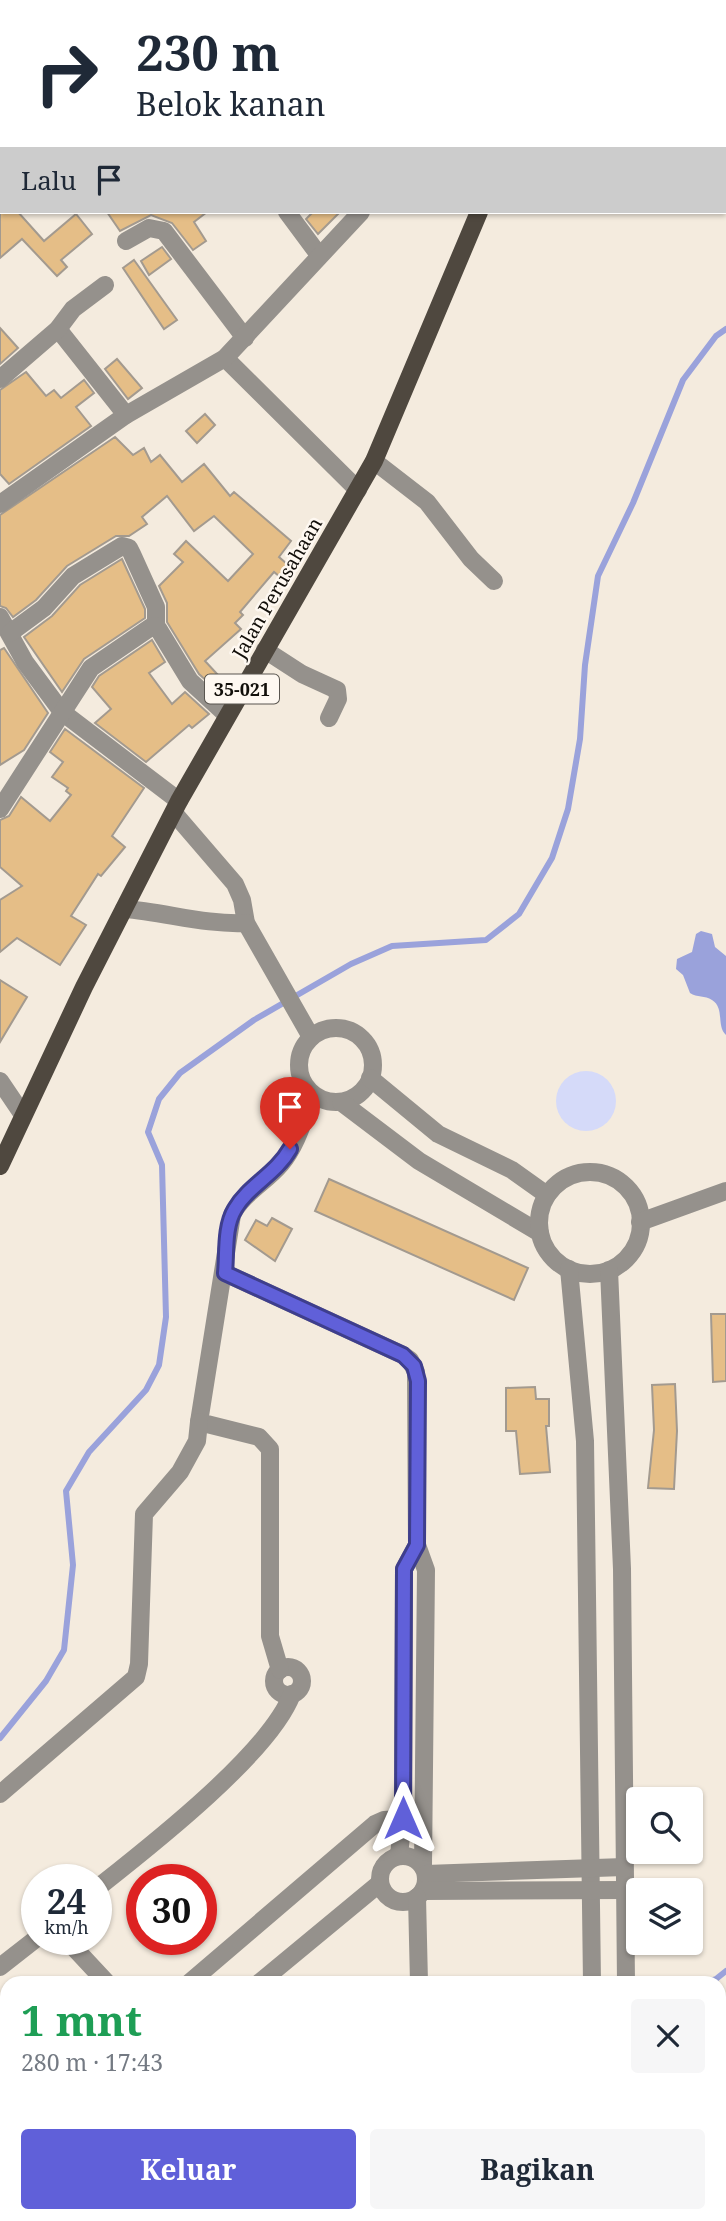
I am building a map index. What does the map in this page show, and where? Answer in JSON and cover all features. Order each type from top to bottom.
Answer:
[{"type":"main road","name":"Jalan Perusahaan","points":[[0,1166],[176,807],[374,461],[473,215]]},
{"type":"street","points":[[288,214],[319,255]]},
{"type":"street","points":[[0,504],[127,415],[225,358],[359,214]]},
{"type":"street","points":[[127,241],[149,228],[164,231],[245,338]]},
{"type":"street","points":[[0,379],[58,330],[73,309],[105,285]]},
{"type":"street","points":[[58,330],[127,415]]},
{"type":"street","points":[[225,358],[358,490]]},
{"type":"street","points":[[374,461],[427,502],[471,559],[494,581]]},
{"type":"street","points":[[7,641],[73,576],[122,546],[129,548],[156,607],[156,625],[190,681],[228,715]]},
{"type":"street","points":[[0,617],[7,641],[62,712],[176,807],[225,869],[242,900],[246,923],[311,1037]]},
{"type":"street","points":[[0,809],[91,668],[156,625]]},
{"type":"street","points":[[265,650],[302,674],[337,690],[338,699],[329,718]]},
{"type":"street","points":[[124,909],[164,912],[210,922],[246,923]]},
{"type":"street","points":[[336,1027],[353,1032],[370,1052],[370,1078],[359,1094],[341,1102],[327,1101],[313,1095],[304,1086],[299,1060],[311,1037],[336,1027]]},
{"type":"street","points":[[370,1078],[438,1134],[512,1170],[547,1195]]},
{"type":"street","points":[[0,1082],[23,1115]]},
{"type":"street","points":[[0,1794],[135,1677],[139,1664],[144,1514],[180,1472],[197,1441],[198,1422],[225,1273],[228,1230],[235,1208],[283,1162],[297,1138],[313,1095]]},
{"type":"street","points":[[341,1102],[419,1161],[540,1233]]},
{"type":"street","points":[[604,1173],[630,1191],[640,1222],[632,1251],[608,1270],[582,1273],[569,1269],[551,1256],[540,1233],[539,1220],[547,1195],[572,1175],[604,1173]]},
{"type":"street","points":[[640,1222],[726,1191]]},
{"type":"street","points":[[569,1269],[585,1441],[592,1976]]},
{"type":"street","points":[[608,1270],[622,1569],[625,1976]]},
{"type":"street","points":[[225,1273],[410,1360],[418,1381],[417,1545],[426,1570],[425,1819],[419,1976]]},
{"type":"street","points":[[112,1875],[233,1770],[280,1720],[292,1694],[283,1694],[276,1687],[274,1678],[280,1670],[271,1636],[270,1449],[260,1437],[198,1422]]},
{"type":"street","points":[[399,1856],[403,1818],[404,1569],[417,1545]]},
{"type":"street","points":[[198,1976],[375,1824],[403,1818],[425,1819]]},
{"type":"street","points":[[399,1856],[408,1856],[422,1882],[410,1901],[394,1901],[382,1891],[379,1876],[386,1862],[399,1856]]},
{"type":"street","points":[[422,1882],[624,1867]]},
{"type":"street","points":[[422,1882],[624,1891]]},
{"type":"street","points":[[277,1976],[380,1883]]},
{"type":"street","points":[[0,1967],[21,1951]]},
{"type":"street","points":[[81,1955],[100,1976]]},
{"type":"shaded area","points":[[586,1071],[603,1076],[611,1084],[616,1101],[611,1118],[603,1126],[586,1131],[569,1126],[561,1118],[556,1101],[561,1084],[569,1076]]},
{"type":"water","points":[[701,931],[712,934],[715,947],[726,956],[726,1035],[721,1027],[716,1003],[709,998],[690,993],[683,975],[676,969],[677,959],[692,952],[696,934]]},
{"type":"building","points":[[0,214],[20,214],[44,241],[76,214],[92,234],[61,260],[67,267],[57,276],[22,239],[0,258]]},
{"type":"building","points":[[108,214],[204,214],[194,222],[206,241],[193,250],[172,223],[151,215],[120,231]]},
{"type":"building","points":[[311,214],[338,214],[318,234],[306,219]]},
{"type":"building","points":[[162,247],[171,259],[149,275],[141,261]]},
{"type":"building","points":[[134,260],[177,320],[164,329],[123,268]]},
{"type":"building","points":[[0,328],[18,348],[0,364]]},
{"type":"building","points":[[117,359],[142,388],[128,399],[105,369]]},
{"type":"building","points":[[26,372],[46,396],[54,390],[61,398],[84,380],[94,393],[76,407],[91,426],[9,484],[0,474],[0,390]]},
{"type":"building","points":[[205,414],[215,425],[197,443],[186,431]]},
{"type":"building","points":[[115,437],[133,455],[144,448],[151,462],[160,455],[182,482],[204,464],[230,496],[234,492],[291,541],[279,557],[294,570],[285,581],[274,572],[240,612],[243,615],[235,623],[241,629],[205,661],[218,675],[209,683],[199,674],[167,622],[167,603],[159,586],[183,562],[174,554],[186,541],[228,581],[253,554],[214,516],[194,531],[167,496],[142,517],[147,524],[129,536],[116,536],[67,566],[36,600],[13,617],[6,608],[0,606],[0,515]]},
{"type":"building","points":[[122,559],[145,609],[145,618],[84,659],[62,692],[24,637],[52,616],[80,585]]},
{"type":"building","points":[[152,640],[165,662],[149,673],[172,704],[185,692],[209,714],[192,728],[189,725],[146,762],[95,723],[111,709],[92,687],[99,676]]},
{"type":"building","points":[[4,648],[48,713],[24,750],[0,765],[0,650]]},
{"type":"building","points":[[65,729],[144,788],[112,836],[125,847],[101,876],[98,874],[71,916],[86,925],[60,965],[17,938],[0,952],[0,900],[22,886],[0,867],[0,820],[9,816],[21,797],[50,821],[71,795],[66,791],[68,788],[52,777],[63,762],[50,752]]},
{"type":"building","points":[[0,980],[27,997],[0,1042]]},
{"type":"building","points":[[329,1179],[528,1268],[514,1300],[315,1211]]},
{"type":"building","points":[[272,1218],[292,1229],[275,1261],[245,1240],[256,1220],[267,1226]]},
{"type":"building","points":[[711,1314],[726,1314],[726,1381],[713,1382]]},
{"type":"building","points":[[675,1384],[677,1431],[674,1489],[648,1488],[654,1430],[652,1385]]},
{"type":"building","points":[[535,1387],[536,1399],[549,1399],[549,1426],[546,1426],[550,1472],[520,1474],[516,1431],[506,1431],[506,1388]]},
{"type":"waterway","points":[[0,1738],[46,1681],[64,1650],[73,1565],[66,1491],[89,1452],[146,1390],[159,1365],[166,1317],[162,1165],[148,1132],[159,1099],[180,1073],[254,1020],[351,964],[392,946],[486,940],[519,914],[552,858],[568,809],[580,739],[585,665],[598,576],[633,503],[683,380],[716,336],[726,329]]},
{"type":"waterway","points":[[720,1976],[726,1971]]},
{"type":"route","points":[[290,1149],[283,1162],[235,1208],[228,1230],[225,1273],[403,1355],[414,1366],[418,1381],[417,1545],[404,1569],[403,1818]]}]
